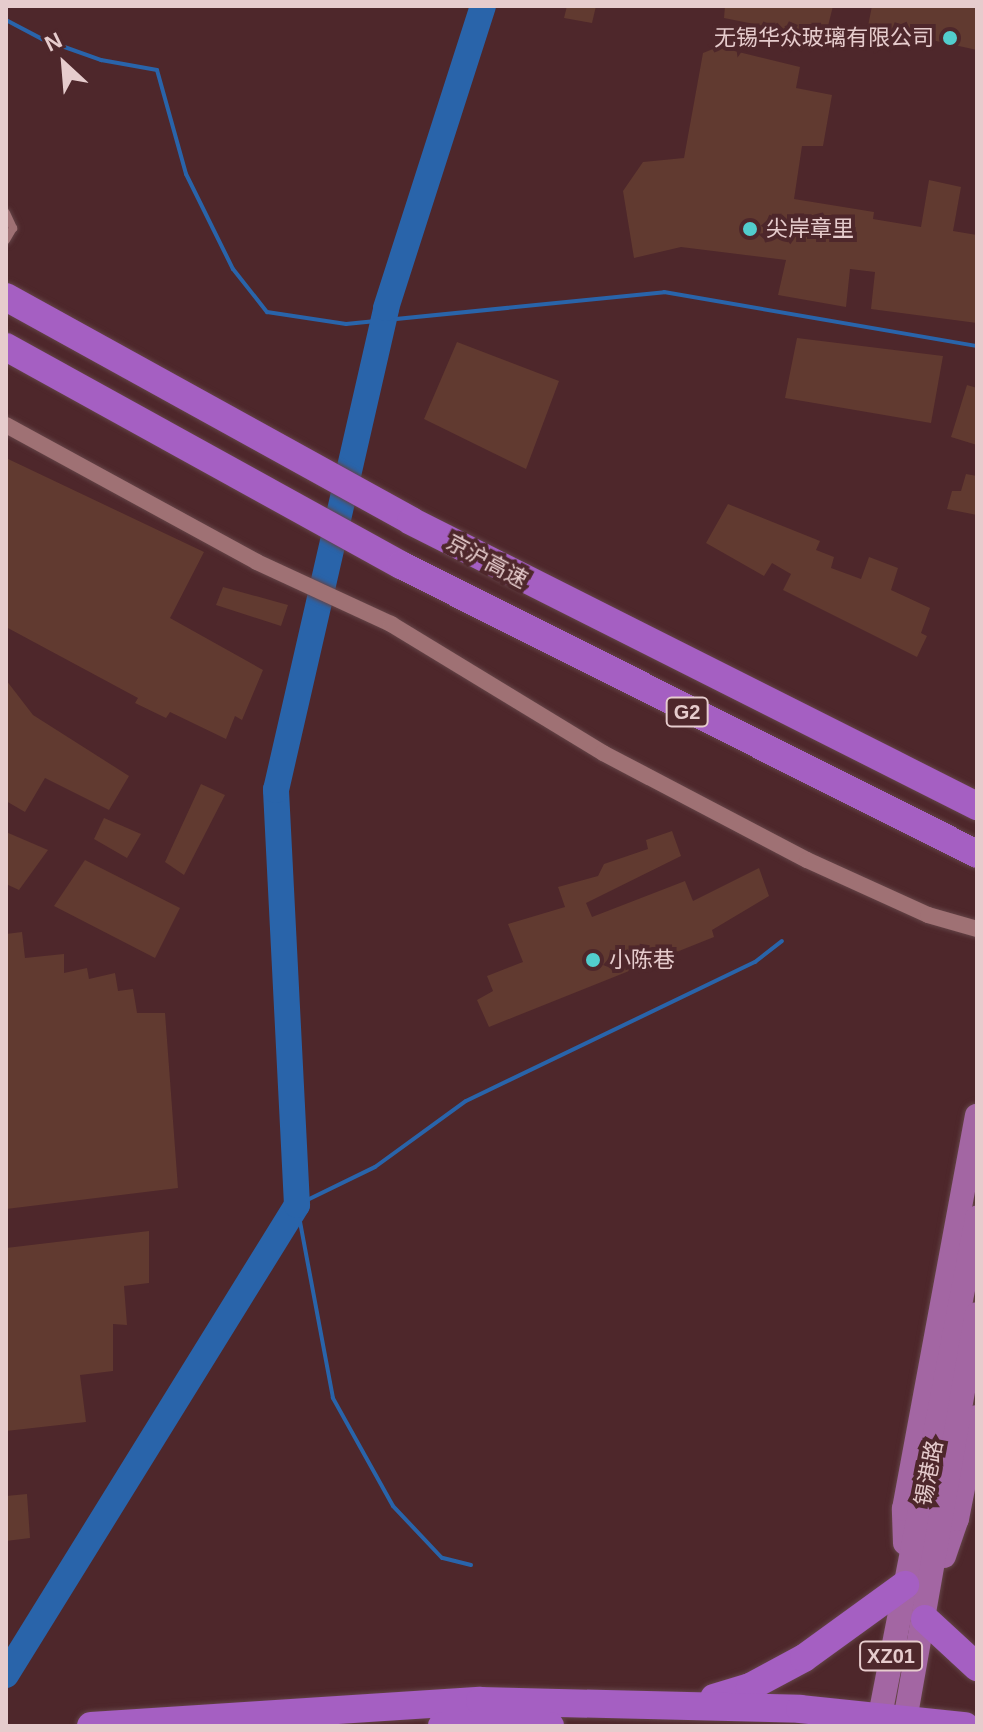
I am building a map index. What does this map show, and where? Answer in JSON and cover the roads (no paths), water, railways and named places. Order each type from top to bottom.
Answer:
[{"type":"highway","name":"京沪高速","points":[[6,297],[411,521],[977,806]]},
{"type":"highway","name":"京沪高速","points":[[6,347],[401,565],[977,854]]},
{"type":"highway","points":[[689,1706],[750,1687],[920,1599],[977,1667]]},
{"type":"highway","points":[[91,1726],[480,1701],[689,1706],[965,1726]]},
{"type":"highway","points":[[198,1726],[228,1719]]},
{"type":"highway","points":[[442,1726],[550,1726]]},
{"type":"main road","points":[[920,1599],[904,1509],[977,1116]]},
{"type":"main road","name":"锡港路","points":[[892,1722],[920,1599],[977,1218]]},
{"type":"main road","name":"锡港路","points":[[892,1722],[977,1314]]},
{"type":"main road","points":[[920,1599],[957,1519],[977,1417]]},
{"type":"street","points":[[6,425],[298,581],[391,624],[603,753],[794,853],[928,915],[977,929]]},
{"type":"lane","points":[[6,213],[13,228],[6,240]]},
{"type":"waterway","points":[[6,1675],[297,1205],[276,790],[386,308],[483,6]]},
{"type":"waterway","points":[[6,20],[42,39],[101,60],[157,70],[186,174],[233,269],[267,312],[346,324],[664,292],[977,346]]},
{"type":"waterway","points":[[471,1565],[442,1558],[393,1506],[333,1398],[297,1205],[375,1167],[466,1101],[755,962],[782,941]]},
{"type":"place","name":"无锡华众玻璃有限公司","points":[[950,38]]},
{"type":"place","name":"尖岸章里","points":[[750,229]]},
{"type":"place","name":"小陈巷","points":[[593,960]]}]
